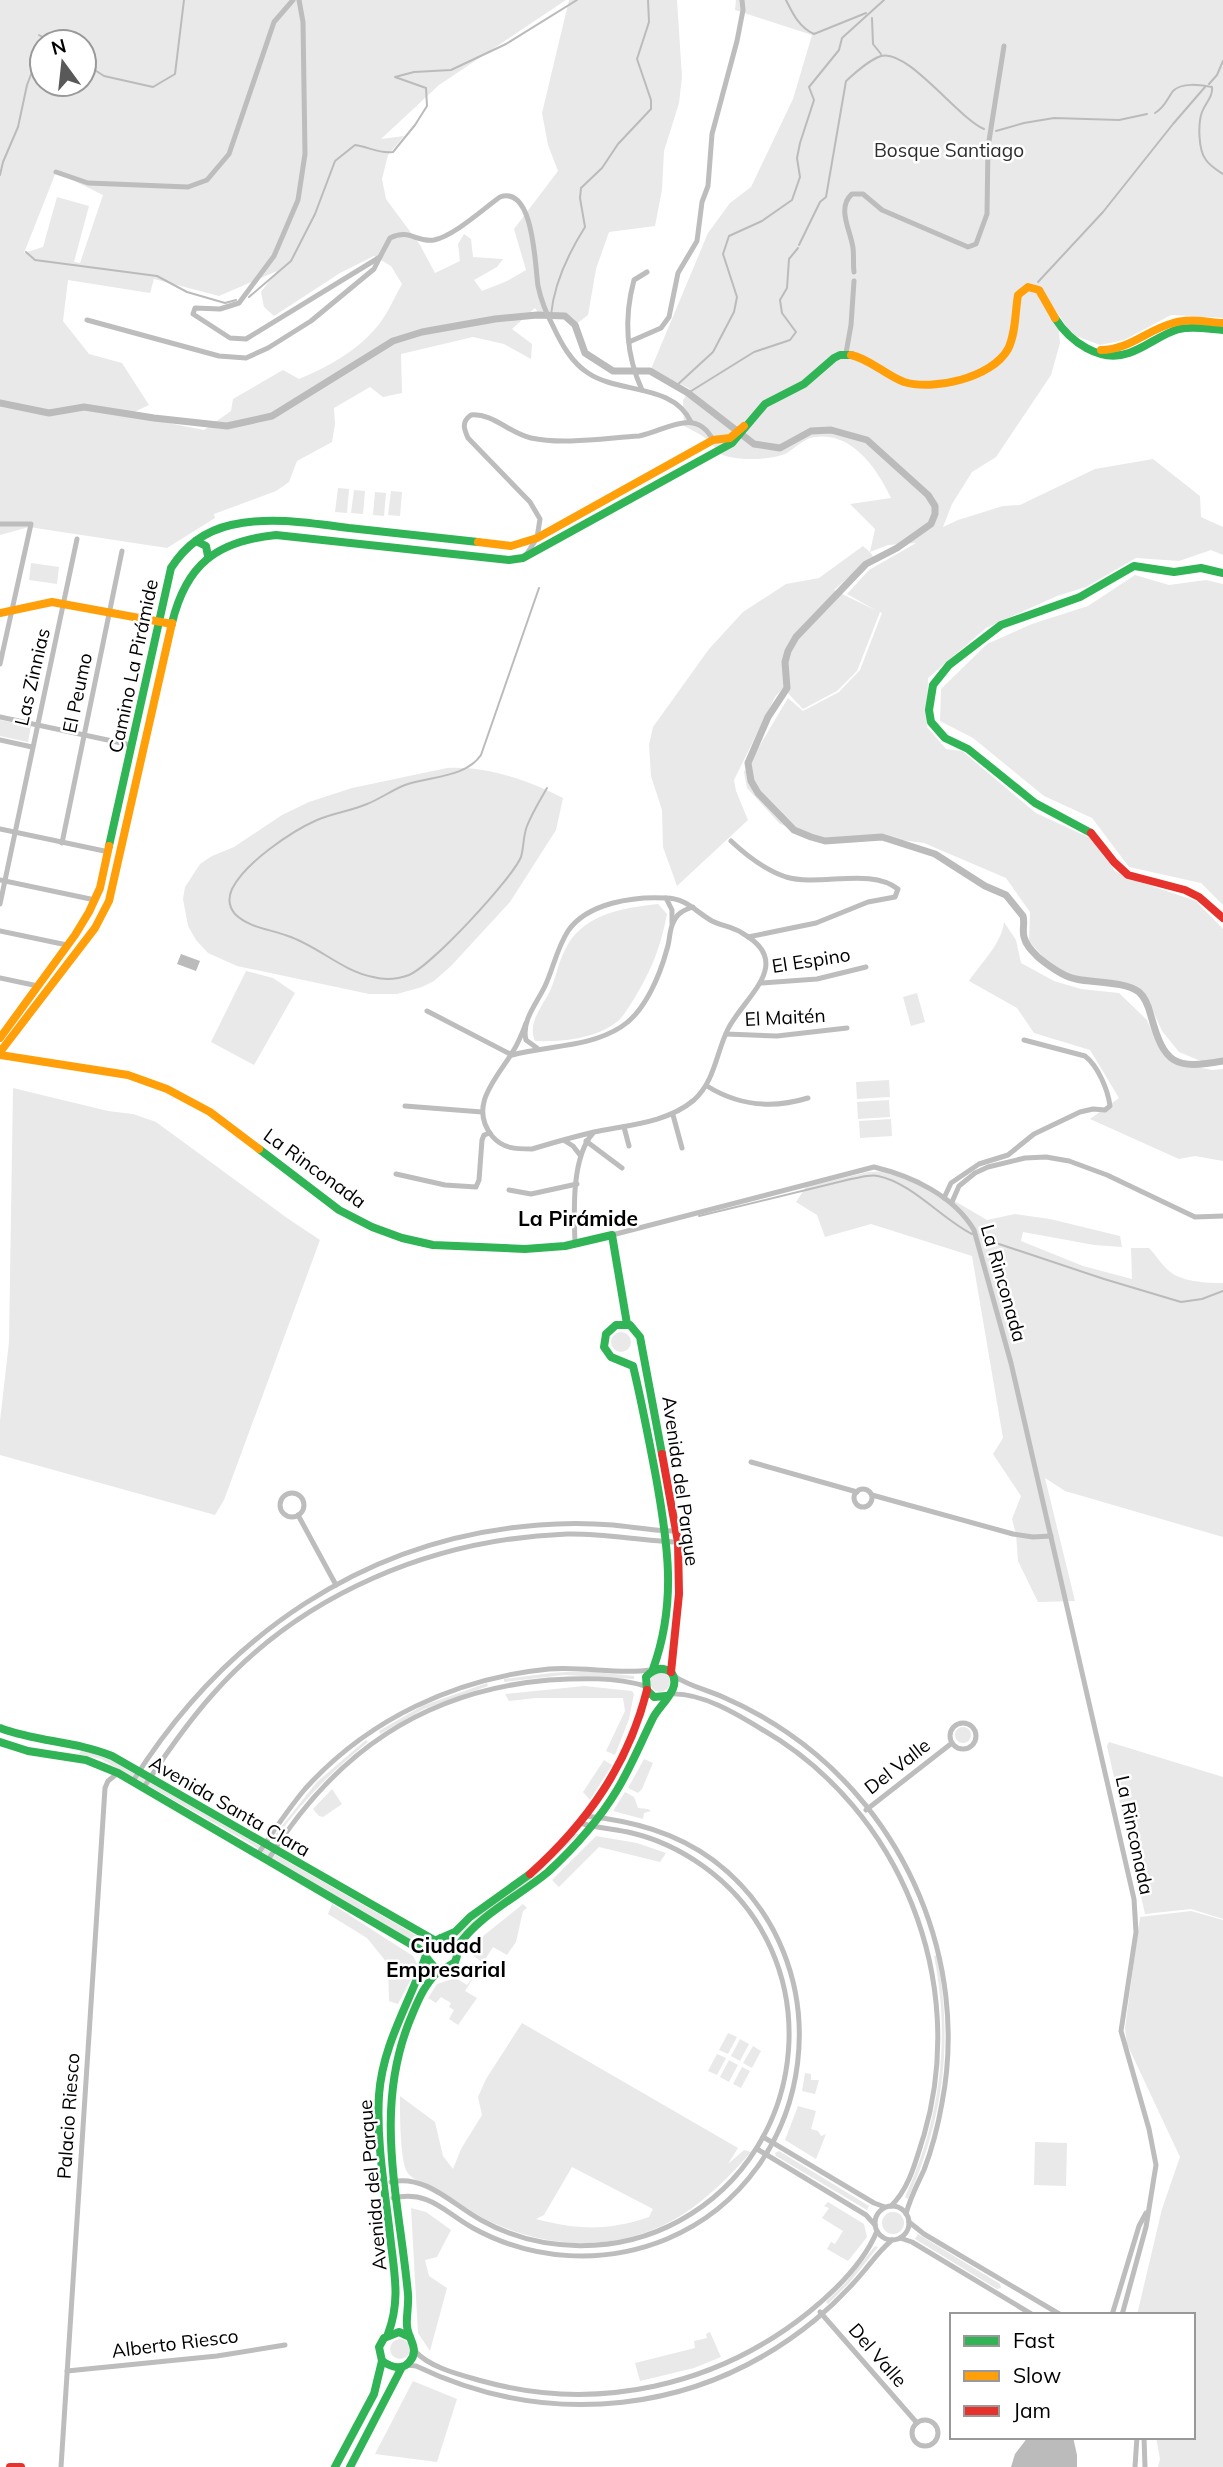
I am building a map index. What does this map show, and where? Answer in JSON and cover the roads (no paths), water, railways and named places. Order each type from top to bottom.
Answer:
[{"type":"street","points":[[56,172],[88,183],[188,187],[207,180],[229,154],[274,22],[293,0]]},
{"type":"street","points":[[299,0],[303,22],[305,154],[298,200],[278,250],[239,303],[220,309],[197,307],[192,312],[230,338],[246,339],[380,257]]},
{"type":"street","points":[[629,342],[661,328],[669,317],[678,273],[697,241],[702,202],[708,186],[712,134],[737,41],[743,10],[742,0]]},
{"type":"street","points":[[854,272],[853,246],[845,210],[848,197],[852,194],[863,194],[883,210],[968,247],[976,244],[987,214],[988,147],[1004,46]]},
{"type":"street","points":[[87,320],[219,356],[246,358],[268,348],[311,320],[374,269],[388,240],[394,236],[406,233],[423,240],[437,239],[500,197],[508,195],[515,198],[525,211],[534,245],[543,306],[566,350],[585,371],[609,382],[672,400],[688,415],[691,422]]},
{"type":"street","points":[[642,390],[635,376],[626,317],[634,280],[648,272]]},
{"type":"street","points":[[854,281],[846,353],[861,358],[888,376],[909,383],[936,385],[954,382],[977,373],[1002,356],[1010,341],[1018,295],[1024,288],[1031,286],[1040,290],[1068,335],[1088,348],[1115,358],[1182,328],[1223,330]]},
{"type":"street","points":[[1088,348],[1116,350],[1174,322],[1223,323]]},
{"type":"street","name":"Camino La Pirámide","points":[[0,1053],[95,928],[109,901],[178,599],[195,568],[208,556],[232,542],[276,535],[509,560],[523,558],[732,441],[767,402],[798,388],[828,362],[846,353]]},
{"type":"street","points":[[537,538],[541,528],[538,514],[530,502],[468,438],[464,429],[467,418],[471,415],[481,415],[529,438],[545,440],[639,436],[652,434],[679,423],[691,422],[708,432],[713,440]]},
{"type":"street","name":"Camino La Pirámide","points":[[0,1038],[83,923],[95,900],[109,852],[157,622],[171,568],[179,554],[215,530],[233,524],[276,522],[512,546],[537,538],[713,440],[732,441]]},
{"type":"street","points":[[0,524],[31,524],[0,664]]},
{"type":"street","name":"Camino La Pirámide","points":[[523,558],[537,538]]},
{"type":"street","name":"Las Zinnias","points":[[0,904],[2,880],[15,832],[77,539]]},
{"type":"street","points":[[196,541],[206,546],[208,556]]},
{"type":"street","name":"El Peumo","points":[[62,843],[122,551]]},
{"type":"street","points":[[1223,573],[1201,568],[1174,572],[1134,566],[1080,597],[1002,625],[949,665],[938,677],[933,685],[929,710],[931,722],[944,738],[968,750],[1035,803],[1094,835],[1114,862],[1128,875],[1193,894],[1223,918]]},
{"type":"street","points":[[0,613],[42,603],[64,603],[172,624]]},
{"type":"street","points":[[0,717],[131,744]]},
{"type":"street","points":[[0,740],[33,747]]},
{"type":"street","points":[[0,829],[109,852]]},
{"type":"street","points":[[732,841],[760,865],[786,877],[806,880],[880,880],[898,889],[895,897],[868,902],[816,923],[748,937]]},
{"type":"street","points":[[2,880],[95,900]]},
{"type":"street","points":[[651,897],[675,898],[714,922],[748,937],[757,944],[766,963],[766,972],[761,983],[735,1017],[707,1086],[694,1100],[673,1115],[532,1149],[518,1149],[501,1144],[490,1133],[482,1112],[484,1098],[512,1055],[545,986],[562,941],[574,924],[594,909],[625,901],[651,897]]},
{"type":"street","points":[[427,1011],[512,1055],[538,1048],[578,1044],[622,1027],[646,999],[661,969],[672,923],[672,910],[666,898]]},
{"type":"street","points":[[672,923],[681,911],[693,907]]},
{"type":"street","points":[[0,931],[67,945]]},
{"type":"street","name":"El Espino","points":[[761,983],[817,979],[866,967]]},
{"type":"street","points":[[0,978],[38,986]]},
{"type":"street","points":[[526,1023],[526,1041],[538,1048]]},
{"type":"street","name":"El Maitén","points":[[726,1034],[778,1036],[847,1028]]},
{"type":"street","points":[[944,1198],[951,1184],[979,1164],[1008,1154],[1034,1134],[1080,1112],[1105,1110],[1110,1106],[1104,1086],[1085,1056],[1024,1040]]},
{"type":"street","name":"La Rinconada","points":[[0,1053],[128,1075],[167,1088],[210,1112],[339,1210],[372,1227],[433,1245],[547,1248],[575,1244],[874,1167],[890,1171],[952,1202],[968,1219],[979,1242],[1051,1536],[1134,1899],[1136,1932],[1121,2031],[1156,2165],[1146,2227],[1123,2313]]},
{"type":"street","points":[[707,1086],[731,1099],[754,1105],[789,1104],[808,1098]]},
{"type":"street","points":[[405,1106],[482,1112]]},
{"type":"street","points":[[673,1115],[682,1148]]},
{"type":"street","points":[[624,1127],[629,1146]]},
{"type":"street","points":[[575,1244],[580,1155],[586,1141],[594,1132]]},
{"type":"street","points":[[396,1174],[445,1185],[476,1186],[480,1180],[482,1140],[484,1135],[490,1133]]},
{"type":"street","points":[[562,1140],[573,1146],[580,1155]]},
{"type":"street","points":[[586,1141],[622,1168]]},
{"type":"street","points":[[952,1202],[959,1186],[975,1173],[1025,1158],[1046,1157],[1069,1161],[1107,1175],[1195,1217],[1223,1216]]},
{"type":"street","points":[[509,1190],[531,1194],[577,1184]]},
{"type":"street","points":[[612,1235],[627,1324],[635,1329],[640,1338],[635,1354],[625,1360]]},
{"type":"street","name":"Avenida del Parque","points":[[627,1324],[610,1328],[604,1344],[609,1355],[625,1360],[633,1366],[665,1531],[668,1605],[661,1651],[652,1670]]},
{"type":"street","name":"Avenida del Parque","points":[[640,1338],[678,1542],[679,1594],[673,1674]]},
{"type":"street","points":[[751,1461],[857,1492],[866,1489],[872,1495],[1013,1534],[1051,1536]]},
{"type":"street","points":[[857,1492],[855,1502],[862,1506],[870,1503],[872,1495]]},
{"type":"street","points":[[293,1493],[302,1499],[303,1509],[298,1515],[290,1516],[281,1509],[281,1501],[285,1495],[293,1493]]},
{"type":"street","points":[[298,1515],[341,1594]]},
{"type":"street","points":[[133,1781],[170,1727],[213,1677],[274,1625],[336,1585],[403,1555],[466,1536],[519,1527],[595,1524],[676,1531]]},
{"type":"street","points":[[144,1787],[179,1736],[222,1684],[275,1637],[341,1594],[408,1564],[470,1546],[520,1538],[610,1534],[678,1542]]},
{"type":"street","points":[[466,1536],[471,1540],[470,1546]]},
{"type":"street","points":[[258,1854],[311,1783],[374,1729],[434,1697],[489,1679],[568,1668],[635,1672],[662,1667],[765,1718],[806,1745],[843,1780],[868,1809],[906,1865],[932,1929],[945,1984],[948,2016],[945,2086],[932,2143],[906,2214]]},
{"type":"street","points":[[652,1670],[646,1676],[642,1718],[608,1786],[547,1859],[477,1912],[454,1933],[437,1939],[428,1947],[426,1955],[431,1965],[440,1970],[449,1968],[456,1961],[457,1947],[471,1930],[553,1867],[591,1826],[625,1778],[655,1715],[675,1687],[673,1674]]},
{"type":"street","points":[[501,1676],[503,1686]]},
{"type":"street","points":[[213,1677],[216,1682],[222,1684]]},
{"type":"street","points":[[489,1679],[492,1689]]},
{"type":"street","points":[[268,1860],[319,1789],[380,1737],[442,1705],[503,1686],[581,1679],[630,1682],[646,1688],[654,1697],[685,1694],[745,1719],[794,1750],[841,1790],[861,1814],[898,1871],[922,1932],[929,1956],[938,2027],[934,2088],[915,2162],[901,2197],[878,2213],[871,2245],[855,2267],[816,2306],[771,2340],[729,2363],[674,2382],[612,2394],[556,2394],[511,2388],[447,2369],[421,2357],[415,2351],[410,2337],[399,2332],[388,2334],[379,2347],[382,2361],[374,2394],[335,2467]]},
{"type":"street","points":[[205,1685],[211,1686],[214,1692]]},
{"type":"street","points":[[710,1704],[715,1694]]},
{"type":"street","points":[[718,1707],[723,1697]]},
{"type":"street","points":[[965,1723],[975,1730],[976,1738],[968,1747],[960,1748],[952,1743],[952,1731],[957,1725],[965,1723]]},
{"type":"street","name":"Avenida Santa Clara","points":[[0,1728],[31,1739],[96,1749],[437,1939]]},
{"type":"street","points":[[374,1729],[380,1737]]},
{"type":"street","points":[[365,1736],[371,1744]]},
{"type":"street","name":"Avenida Santa Clara","points":[[0,1742],[28,1751],[86,1760],[118,1773],[426,1955]]},
{"type":"street","name":"Del Valle","points":[[861,1814],[952,1743]]},
{"type":"street","name":"Palacio Riesco","points":[[61,2467],[105,1788],[108,1781],[118,1773]]},
{"type":"street","points":[[387,2200],[418,2196],[430,2200],[473,2228],[512,2245],[556,2255],[587,2256],[635,2249],[676,2235],[710,2213],[737,2190],[773,2143],[789,2108],[797,2072],[800,2024],[793,1979],[783,1950],[766,1917],[719,1865],[698,1850],[665,1833],[637,1823],[598,1817],[582,1820]]},
{"type":"street","points":[[385,2183],[405,2180],[435,2190],[482,2221],[515,2236],[579,2246],[605,2245],[650,2235],[689,2216],[735,2177],[757,2149],[776,2112],[787,2072],[790,2024],[783,1981],[775,1957],[761,1930],[737,1896],[715,1875],[685,1854],[650,1838],[591,1826],[582,1820]]},
{"type":"street","points":[[922,1932],[928,1933],[932,1929]]},
{"type":"street","points":[[437,1939],[450,1940],[457,1947]]},
{"type":"street","points":[[929,1956],[938,1953]]},
{"type":"street","name":"Avenida del Parque","points":[[388,2334],[397,2298],[379,2115],[382,2073],[396,2023],[422,1970],[426,1955]]},
{"type":"street","name":"Avenida del Parque","points":[[410,2337],[389,2105],[393,2067],[403,2034],[429,1980],[440,1970]]},
{"type":"street","points":[[783,1981],[790,1983],[793,1979]]},
{"type":"street","points":[[786,1998],[790,1994],[796,1997]]},
{"type":"street","points":[[763,2137],[874,2203],[901,2208],[909,2222],[924,2234],[1058,2313]]},
{"type":"street","points":[[757,2149],[866,2215],[884,2237],[912,2242],[1030,2313]]},
{"type":"street","name":"La Rinconada","points":[[1113,2313],[1139,2227],[1147,2210]]},
{"type":"street","points":[[900,2238],[909,2222]]},
{"type":"street","points":[[650,2235],[648,2239],[652,2244]]},
{"type":"street","points":[[512,2245],[518,2242],[515,2236]]},
{"type":"street","points":[[635,2239],[638,2245],[635,2249]]},
{"type":"street","points":[[382,2361],[392,2368],[416,2366],[470,2388],[517,2400],[577,2405],[620,2403],[682,2391],[731,2373],[796,2336],[843,2295],[892,2239]]},
{"type":"street","points":[[531,2250],[529,2244],[535,2241]]},
{"type":"street","points":[[1122,2280],[1131,2283]]},
{"type":"street","points":[[1003,2297],[1010,2284]]},
{"type":"street","name":"Del Valle","points":[[816,2306],[916,2423]]},
{"type":"street","name":"Alberto Riesco","points":[[67,2371],[217,2356],[285,2345]]},
{"type":"street","points":[[350,2467],[405,2366],[413,2359],[415,2351]]},
{"type":"street","points":[[924,2420],[933,2422],[937,2434],[934,2441],[923,2445],[915,2441],[912,2430],[916,2423],[924,2420]]},
{"type":"street","points":[[1135,2467],[1137,2439]]},
{"type":"street","points":[[1144,2439],[1145,2467]]},
{"type":"street","points":[[0,2466],[21,2467]]},
{"type":"waterway","points":[[98,72],[104,76],[153,87],[175,74],[184,0]]},
{"type":"waterway","points":[[249,297],[291,261],[315,214],[335,161],[355,145],[393,152],[415,125],[427,106],[426,88],[395,77],[414,72],[451,70],[506,44],[577,0]]},
{"type":"waterway","points":[[551,315],[563,269],[585,227],[581,188],[602,168],[618,144],[651,109],[651,100],[637,59],[649,22],[648,0]]},
{"type":"waterway","points":[[786,0],[800,24],[814,34],[866,13]]},
{"type":"waterway","points":[[676,386],[713,352],[734,312],[737,297],[723,254],[729,236],[762,221],[792,200],[800,177],[797,158],[800,143],[814,100],[809,87],[839,50],[842,38],[884,0]]},
{"type":"waterway","points":[[872,18],[873,44],[881,54]]},
{"type":"waterway","points":[[799,245],[820,202],[826,197],[846,81],[872,60],[881,56],[892,56],[904,62],[984,129]]},
{"type":"waterway","points":[[1209,84],[1217,75],[1223,61]]},
{"type":"waterway","points":[[0,175],[18,127],[28,82]]},
{"type":"waterway","points":[[1155,113],[1164,106],[1173,91],[1181,86],[1212,87],[1201,117],[1200,143],[1203,156],[1223,174]]},
{"type":"waterway","points":[[1038,282],[1103,212],[1205,87]]},
{"type":"waterway","points":[[996,131],[1054,118],[1119,120],[1147,114]]},
{"type":"waterway","points":[[688,393],[754,352],[790,340],[796,332],[782,313],[780,300],[787,288],[789,259],[798,248]]},
{"type":"waterway","points":[[26,252],[35,260],[157,276],[187,292],[225,303],[236,300]]},
{"type":"waterway","points":[[0,403],[49,413],[84,407],[227,426],[272,416],[393,341],[422,332],[495,319],[537,315],[565,316],[575,325],[585,353],[613,371],[650,371],[688,393],[754,444],[780,448],[811,431],[831,430],[867,440],[928,495],[935,506],[935,514],[931,524],[897,548],[866,564],[796,637],[785,662],[787,688],[768,717],[748,763],[751,781],[758,793],[794,830],[825,841],[882,837],[935,854],[985,886],[1006,895],[1023,916],[1026,943],[1043,961],[1071,978],[1117,984],[1139,992],[1147,1003],[1161,1045],[1174,1060],[1193,1065],[1223,1061]]},
{"type":"waterway","points":[[539,588],[481,755],[474,763],[457,772],[405,785],[372,802],[323,818],[294,832],[257,859],[238,879],[230,896],[231,908],[241,919],[299,940],[362,974],[386,979],[409,975],[452,940],[515,868],[521,857],[527,826],[547,788]]},
{"type":"waterway","points":[[699,1216],[851,1179],[875,1176],[891,1180],[915,1193],[972,1234]]},
{"type":"waterway","points":[[984,1239],[1181,1302],[1202,1299],[1223,1291]]},
{"type":"district","name":"La Pirámide","points":[[578,1218]]},
{"type":"district","name":"Ciudad Empresarial","points":[[446,1957]]},
{"type":"park label","name":"Bosque Santiago","points":[[949,150]]}]
